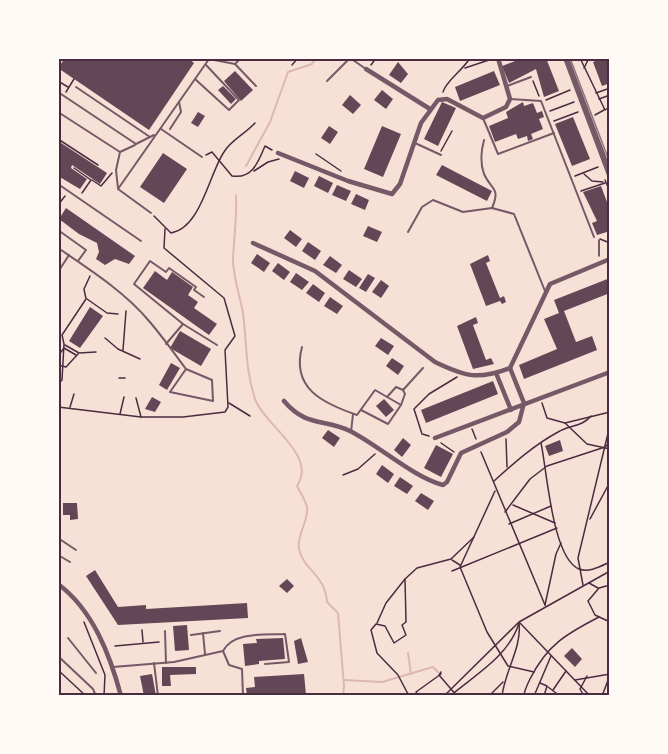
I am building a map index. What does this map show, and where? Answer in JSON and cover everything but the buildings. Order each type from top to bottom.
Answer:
[{"type":"street","points":[[566,58],[609,174]]},
{"type":"street","points":[[278,153],[386,194],[396,191],[421,123],[430,109],[443,99],[483,118],[506,107],[510,99],[498,59]]},
{"type":"street","points":[[366,69],[430,109]]},
{"type":"street","points":[[253,243],[315,271],[435,362],[481,377],[510,368],[550,284],[609,259]]},
{"type":"street","points":[[285,401],[310,421],[351,432],[378,451],[437,483],[447,483],[460,455],[507,432],[519,422],[524,403],[510,368]]},
{"type":"street","points":[[435,438],[609,372]]},
{"type":"street","points":[[496,373],[511,410]]},
{"type":"street","points":[[58,584],[67,590],[90,619],[113,667],[121,696]]},
{"type":"lane","points":[[235,64],[241,58]]},
{"type":"lane","points":[[327,81],[350,58],[366,69]]},
{"type":"lane","points":[[118,189],[209,59],[235,64],[256,86]]},
{"type":"lane","points":[[195,79],[229,110],[239,100],[205,64]]},
{"type":"lane","points":[[507,86],[531,77]]},
{"type":"lane","points":[[76,87],[150,137]]},
{"type":"lane","points":[[58,92],[136,144]]},
{"type":"lane","points":[[510,99],[541,101],[594,237]]},
{"type":"lane","points":[[170,129],[181,112],[179,102]]},
{"type":"lane","points":[[58,111],[120,152]]},
{"type":"lane","points":[[483,118],[498,154],[554,132]]},
{"type":"lane","points":[[161,129],[202,157]]},
{"type":"lane","points":[[120,152],[157,134]]},
{"type":"lane","points":[[484,140],[481,151],[484,175],[494,187],[497,197],[492,208]]},
{"type":"lane","points":[[415,143],[440,155]]},
{"type":"lane","points":[[120,152],[116,170],[118,189],[151,213]]},
{"type":"lane","points":[[58,184],[141,241]]},
{"type":"lane","points":[[408,232],[422,207],[433,200],[463,212],[492,208],[514,214],[546,293]]},
{"type":"lane","points":[[58,230],[86,250],[78,261]]},
{"type":"lane","points":[[58,248],[78,261],[149,321],[186,369],[212,380],[213,401],[170,392],[186,369]]},
{"type":"lane","points":[[58,272],[69,255]]},
{"type":"lane","points":[[204,297],[194,290],[196,287],[169,268],[166,272],[150,261],[134,284],[183,324],[217,345]]},
{"type":"lane","points":[[609,309],[609,360]]},
{"type":"lane","points":[[166,344],[183,324]]},
{"type":"lane","points":[[302,347],[298,363],[305,384],[322,399],[357,416],[375,390],[401,405]]},
{"type":"lane","points":[[402,390],[423,368]]},
{"type":"lane","points":[[361,410],[388,424],[401,405],[405,394],[396,387],[386,398]]},
{"type":"lane","points":[[351,432],[353,414]]},
{"type":"lane","points":[[58,538],[76,550]]},
{"type":"lane","points":[[58,555],[70,562]]},
{"type":"lane","points":[[165,631],[166,663]]},
{"type":"lane","points":[[191,635],[220,631]]},
{"type":"lane","points":[[203,633],[205,654]]},
{"type":"lane","points":[[243,696],[242,669],[229,665],[223,651],[226,645],[240,637],[285,634],[289,662],[265,664]]},
{"type":"lane","points":[[68,639],[96,673]]},
{"type":"lane","points":[[113,667],[166,663],[223,651]]},
{"type":"lane","points":[[58,656],[93,689],[96,696]]},
{"type":"lane","points":[[154,663],[159,696]]},
{"type":"path","points":[[292,64],[297,58]]},
{"type":"path","points":[[366,69],[376,58]]},
{"type":"path","points":[[443,99],[447,84],[464,68],[470,58]]},
{"type":"path","points":[[464,68],[493,58]]},
{"type":"path","points":[[579,58],[604,110]]},
{"type":"path","points":[[584,68],[589,58]]},
{"type":"path","points":[[531,77],[541,101],[570,90]]},
{"type":"path","points":[[58,81],[69,88],[74,79]]},
{"type":"path","points":[[596,93],[609,88]]},
{"type":"path","points":[[599,99],[609,95]]},
{"type":"path","points":[[546,112],[575,101]]},
{"type":"path","points":[[587,117],[608,108],[609,112]]},
{"type":"path","points":[[550,123],[578,111]]},
{"type":"path","points":[[151,213],[171,232],[187,226],[199,207],[218,163],[233,141],[244,136],[255,123]]},
{"type":"path","points":[[440,155],[452,131]]},
{"type":"path","points":[[58,139],[98,165]]},
{"type":"path","points":[[253,172],[265,146],[278,153]]},
{"type":"path","points":[[202,157],[212,152],[218,163],[232,177],[241,178],[268,162],[289,157]]},
{"type":"path","points":[[316,154],[335,165],[348,181]]},
{"type":"path","points":[[571,177],[600,167]]},
{"type":"path","points":[[74,168],[101,186],[116,170]]},
{"type":"path","points":[[577,192],[606,183],[592,181],[583,173]]},
{"type":"path","points":[[79,198],[91,180]]},
{"type":"path","points":[[58,205],[68,191]]},
{"type":"path","points":[[594,237],[609,243]]},
{"type":"path","points":[[599,239],[599,264]]},
{"type":"path","points":[[91,275],[84,289],[86,298],[107,313],[118,314]]},
{"type":"path","points":[[58,384],[62,380],[63,368],[62,335],[86,298]]},
{"type":"path","points":[[123,351],[126,311]]},
{"type":"path","points":[[105,338],[123,351],[140,359]]},
{"type":"path","points":[[64,344],[78,354]]},
{"type":"path","points":[[64,348],[78,354],[96,352]]},
{"type":"path","points":[[58,356],[64,348]]},
{"type":"path","points":[[63,368],[78,354]]},
{"type":"path","points":[[58,365],[63,368]]},
{"type":"path","points":[[460,455],[435,438],[422,434],[414,409],[429,394],[464,373]]},
{"type":"path","points":[[119,378],[125,378]]},
{"type":"path","points":[[70,408],[74,394]]},
{"type":"path","points":[[120,414],[124,397]]},
{"type":"path","points":[[136,398],[141,417]]},
{"type":"path","points":[[228,403],[250,416]]},
{"type":"path","points":[[547,418],[565,423],[609,412]]},
{"type":"path","points":[[493,482],[507,468],[541,443],[568,428],[586,423],[591,417]]},
{"type":"path","points":[[565,423],[587,444],[609,449]]},
{"type":"path","points":[[583,586],[578,558],[609,424]]},
{"type":"path","points":[[507,432],[505,456],[507,468]]},
{"type":"path","points":[[504,513],[530,478],[547,466],[605,447],[609,442]]},
{"type":"path","points":[[541,443],[547,466],[552,506],[567,560],[580,570],[595,569],[609,562]]},
{"type":"path","points":[[343,475],[358,469],[378,451]]},
{"type":"path","points":[[491,476],[504,513],[545,606]]},
{"type":"path","points":[[588,522],[609,482]]},
{"type":"path","points":[[460,566],[495,491]]},
{"type":"path","points":[[512,505],[556,524]]},
{"type":"path","points":[[509,524],[552,506]]},
{"type":"path","points":[[452,571],[518,542],[557,528]]},
{"type":"path","points":[[408,696],[398,675],[377,653],[371,630],[386,603],[417,568],[451,559],[474,537]]},
{"type":"path","points":[[545,606],[556,554],[561,543]]},
{"type":"path","points":[[451,559],[460,566],[487,632],[508,666],[534,672]]},
{"type":"path","points":[[444,696],[495,643],[519,622],[609,571]]},
{"type":"path","points":[[376,624],[385,626],[394,643],[406,635],[402,625],[406,622],[405,579]]},
{"type":"path","points":[[589,583],[598,588]]},
{"type":"path","points":[[609,585],[598,588],[588,601],[591,611],[609,622]]},
{"type":"path","points":[[524,696],[534,672],[547,651],[570,632],[599,617]]},
{"type":"path","points":[[84,622],[105,675],[104,696]]},
{"type":"path","points":[[519,622],[591,696]]},
{"type":"path","points":[[502,696],[508,666],[521,635],[519,622]]},
{"type":"path","points":[[450,696],[475,679],[501,652],[515,634],[519,622]]},
{"type":"path","points":[[142,630],[143,643]]},
{"type":"path","points":[[115,646],[165,642]]},
{"type":"path","points":[[534,696],[551,656]]},
{"type":"path","points":[[58,670],[86,696]]},
{"type":"path","points":[[553,690],[566,671]]},
{"type":"path","points":[[419,696],[416,692],[418,690],[441,674],[457,696]]},
{"type":"path","points":[[575,680],[587,676],[609,674],[602,696]]},
{"type":"path","points":[[580,685],[587,676]]},
{"type":"path","points":[[489,696],[504,680]]},
{"type":"path","points":[[539,683],[560,696]]},
{"type":"path","points":[[580,685],[584,696]]},
{"type":"path","points":[[543,696],[547,686]]},
{"type":"waterway","points":[[246,166],[270,122],[288,72],[312,64],[316,58]]},
{"type":"waterway","points":[[236,195],[233,266],[243,313],[249,377],[260,409],[287,441],[301,463],[302,474],[297,486],[307,512],[299,539],[299,549],[305,563],[319,579],[327,602],[338,613],[343,696]]},
{"type":"waterway","points":[[408,653],[411,674]]},
{"type":"waterway","points":[[344,680],[382,682],[433,667],[438,672]]},
{"type":"tram line","points":[[570,58],[610,163]]}]
